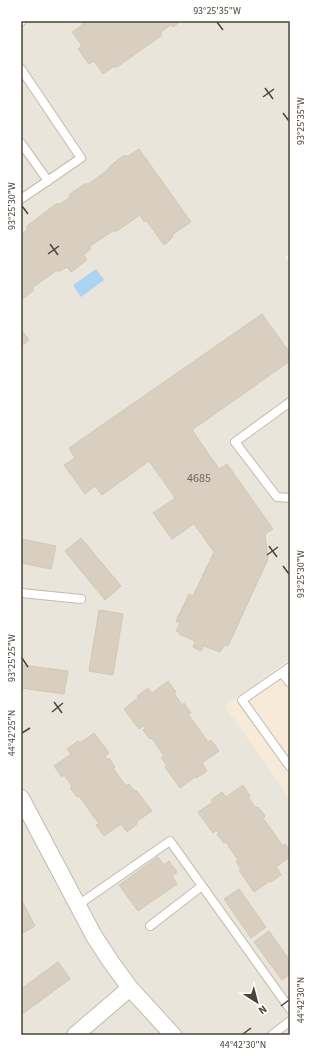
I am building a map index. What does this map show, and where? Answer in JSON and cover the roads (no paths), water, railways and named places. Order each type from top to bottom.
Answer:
[{"type":"street","points":[[21,798],[94,936],[130,988],[173,1035]]},
{"type":"street","points":[[75,1035],[130,988]]},
{"type":"lane","points":[[21,69],[81,158],[21,199]]},
{"type":"lane","points":[[21,143],[48,181]]},
{"type":"lane","points":[[290,402],[235,442],[277,497],[290,498]]},
{"type":"lane","points":[[21,594],[81,599]]},
{"type":"lane","points":[[290,667],[242,700],[290,767]]},
{"type":"lane","points":[[282,672],[290,684]]},
{"type":"lane","points":[[78,905],[170,841],[290,1009]]},
{"type":"lane","points":[[150,926],[202,886]]},
{"type":"lane","points":[[272,1035],[290,1021]]},
{"type":"water","points":[[96,269],[104,280],[81,297],[73,285]]}]
